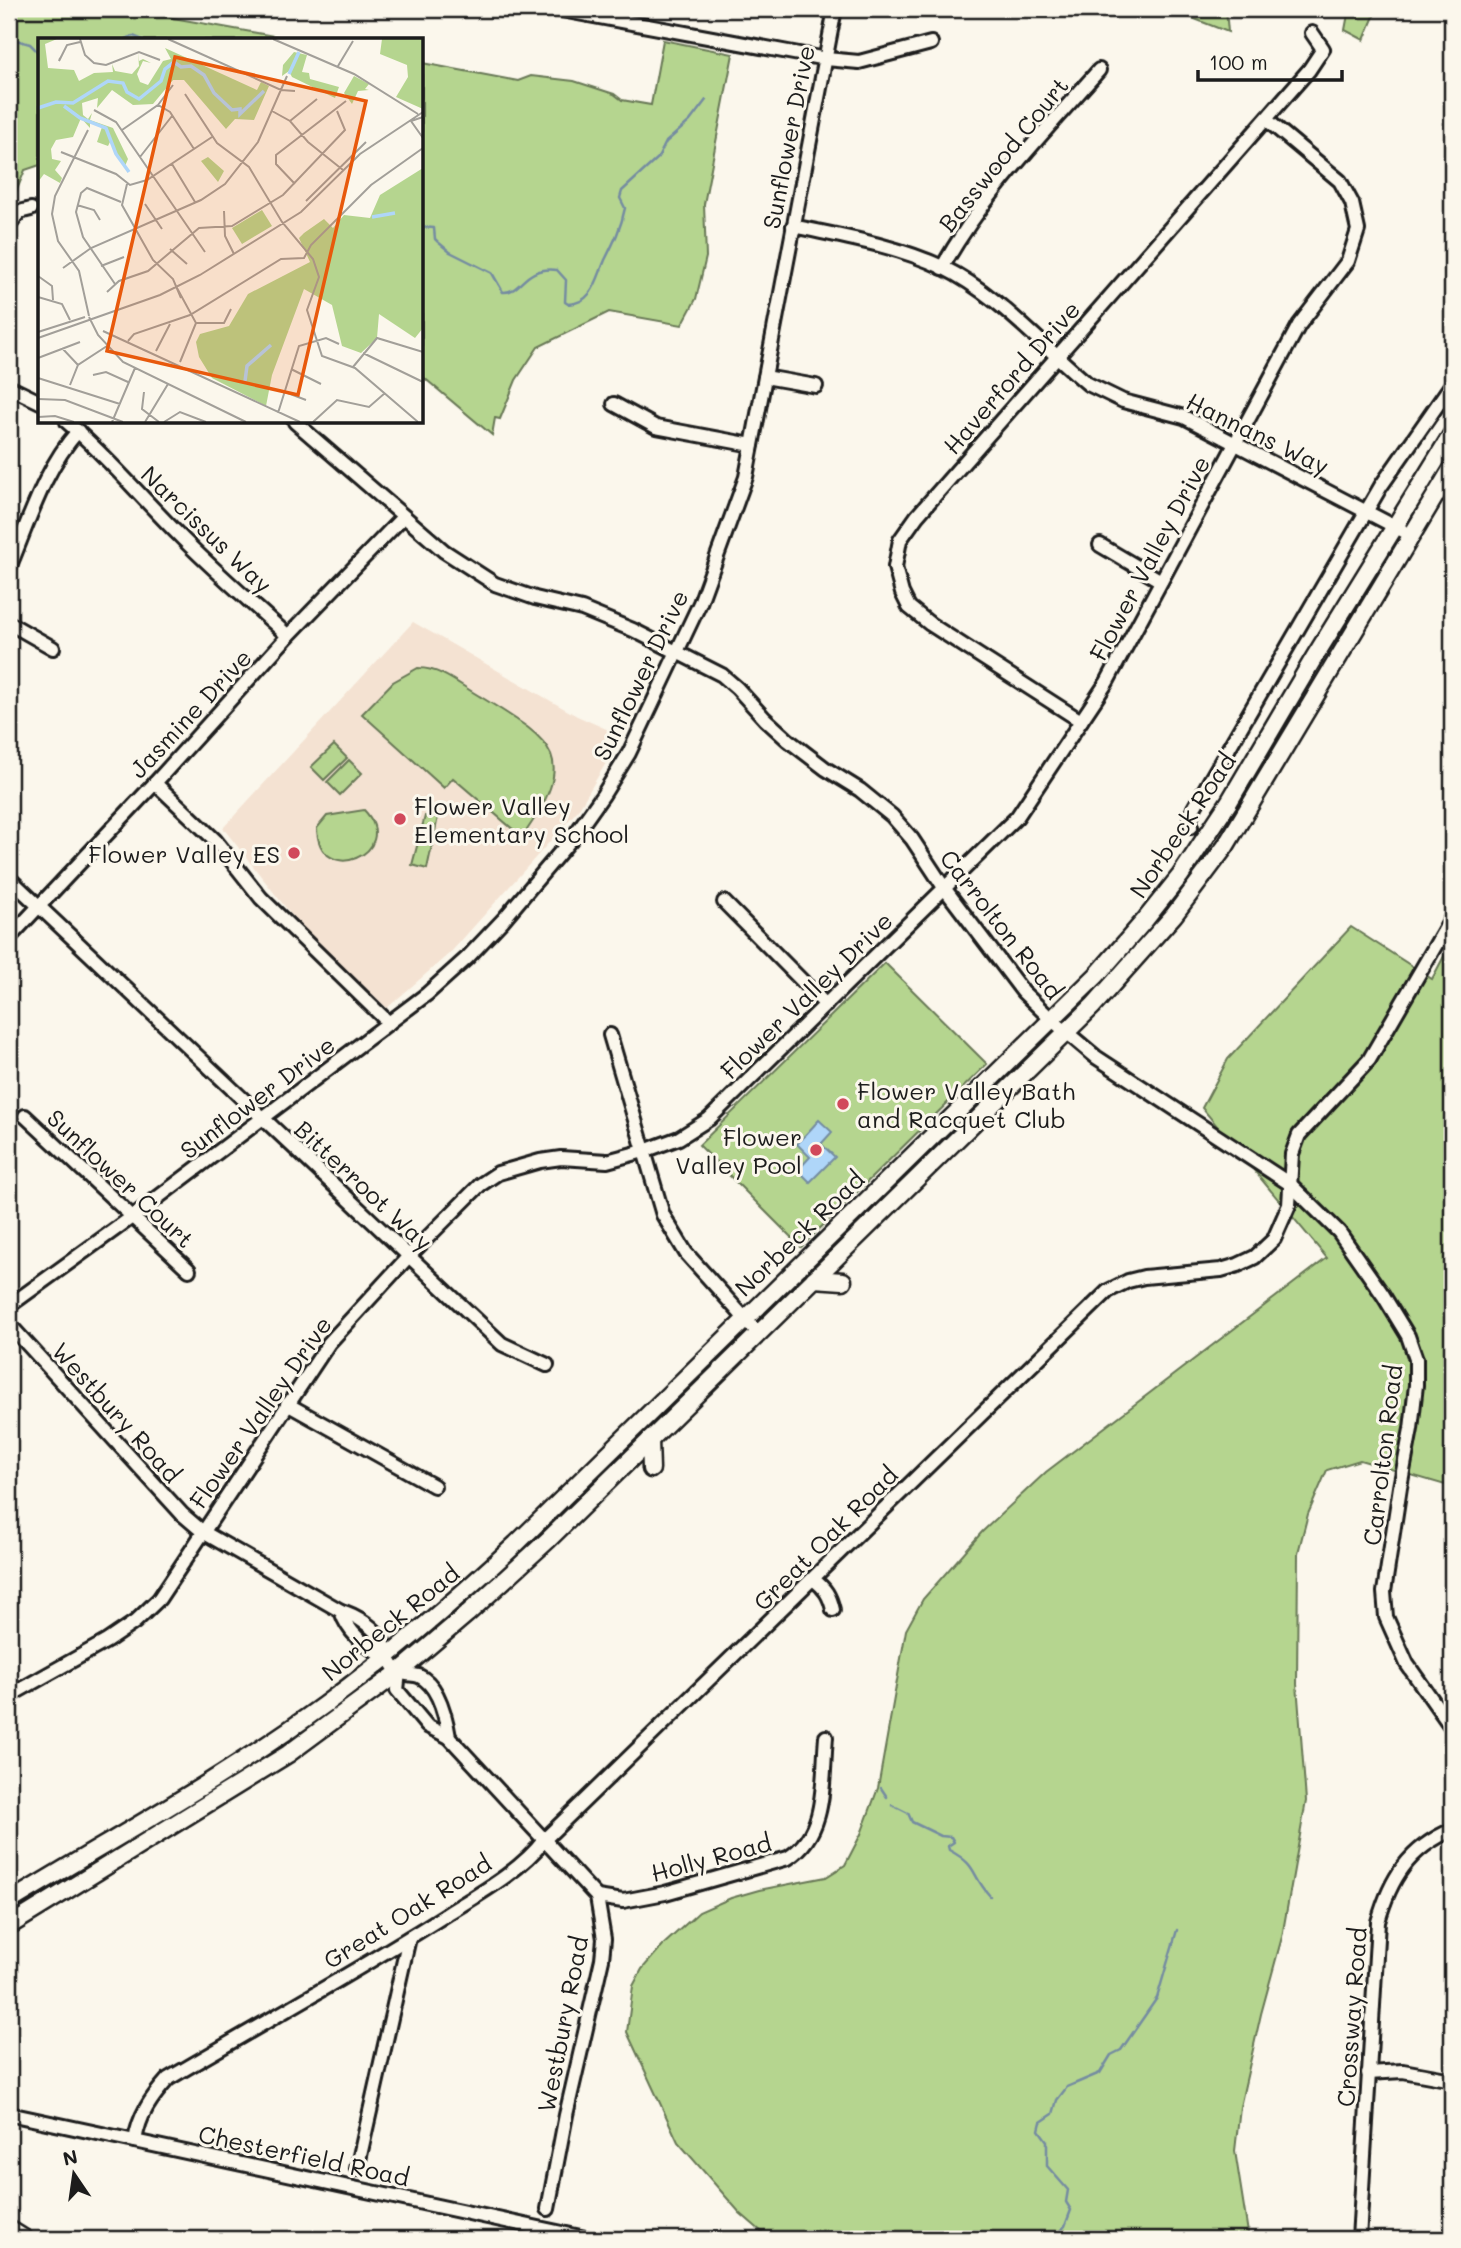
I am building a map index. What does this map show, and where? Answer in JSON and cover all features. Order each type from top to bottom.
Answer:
[{"type":"main road","name":"Norbeck Road","points":[[9,1902],[235,1765],[322,1706],[387,1657],[516,1544],[1052,1020],[1129,938],[1180,876],[1229,802],[1452,434]]},
{"type":"main road","name":"Norbeck Road","points":[[9,1926],[288,1754],[399,1672],[548,1540],[1093,1006],[1174,915],[1225,847],[1452,468]]},
{"type":"main road","points":[[1276,763],[1281,783]]},
{"type":"main road","points":[[814,1279],[844,1281]]},
{"type":"main road","points":[[650,1440],[651,1469]]},
{"type":"main road","points":[[9,2229],[25,2239]]},
{"type":"street","points":[[556,9],[826,59],[859,62],[930,43]]},
{"type":"street","name":"Sunflower Drive","points":[[9,1306],[427,995],[503,920],[574,836],[629,752],[700,603],[746,477],[835,9]]},
{"type":"street","name":"Haverford Drive","points":[[1081,721],[930,624],[909,607],[895,567],[900,540],[917,516],[1309,70],[1323,49],[1312,33]]},
{"type":"street","name":"Basswood Court","points":[[943,268],[960,235],[981,206],[1099,70]]},
{"type":"street","name":"Flower Valley Drive","points":[[9,1696],[107,1641],[135,1622],[159,1599],[329,1343],[463,1201],[498,1173],[540,1161],[561,1158],[607,1161],[644,1152],[679,1138],[709,1119],[1017,817],[1113,671],[1299,325],[1348,261],[1358,230],[1352,203],[1340,181],[1267,120]]},
{"type":"street","points":[[9,226],[19,212],[31,209]]},
{"type":"street","name":"Hannans Way","points":[[793,226],[885,245],[943,268],[979,290],[1088,384],[1106,394],[1184,417],[1411,535]]},
{"type":"street","points":[[765,377],[816,386]]},
{"type":"street","name":"Norbeck Road","points":[[1191,827],[1190,819],[1194,808],[1381,486],[1452,384]]},
{"type":"street","points":[[9,387],[38,401]]},
{"type":"street","points":[[614,404],[656,427],[752,445]]},
{"type":"street","name":"Narcissus Way","points":[[69,424],[106,457],[134,491],[189,546],[288,636]]},
{"type":"street","name":"Carrolton Road","points":[[297,424],[444,551],[495,584],[582,609],[634,630],[722,675],[788,740],[826,769],[860,790],[892,816],[912,839],[945,889],[1023,992],[1052,1020],[1096,1057],[1290,1184],[1339,1233],[1380,1289],[1408,1336],[1416,1359],[1411,1429],[1384,1592],[1386,1617],[1407,1664],[1452,1728]]},
{"type":"street","points":[[9,568],[51,470],[63,447],[78,431]]},
{"type":"street","name":"Jasmine Drive","points":[[9,938],[266,663],[288,636],[403,517]]},
{"type":"street","points":[[1100,545],[1161,581]]},
{"type":"street","points":[[9,623],[53,648]]},
{"type":"street","points":[[155,783],[215,840],[261,898],[388,1023]]},
{"type":"street","name":"Bitterroot Way","points":[[9,878],[502,1344],[547,1365]]},
{"type":"street","points":[[724,902],[826,1005]]},
{"type":"street","name":"Great Oak Road","points":[[135,2141],[137,2128],[149,2100],[168,2079],[409,1938],[497,1882],[538,1848],[1108,1292],[1128,1281],[1144,1277],[1220,1270],[1238,1265],[1255,1257],[1274,1240],[1289,1205],[1292,1154],[1299,1135],[1368,1060],[1452,917]]},
{"type":"street","points":[[610,1035],[663,1215],[686,1253],[758,1333]]},
{"type":"street","name":"Sunflower Court","points":[[25,1116],[189,1270]]},
{"type":"street","name":"Westbury Road","points":[[9,1324],[182,1514],[203,1532],[341,1611],[355,1614],[382,1640],[387,1657],[399,1672],[421,1677],[431,1687],[442,1706],[449,1737]]},
{"type":"street","points":[[287,1404],[434,1486]]},
{"type":"street","points":[[814,1580],[831,1598],[833,1610]]},
{"type":"street","name":"Westbury Road","points":[[399,1672],[397,1690],[427,1726],[449,1737],[597,1897],[604,1939],[602,1959],[566,2115],[548,2209]]},
{"type":"street","name":"Holly Road","points":[[597,1897],[623,1900],[665,1893],[788,1858],[801,1850],[811,1837],[819,1814],[826,1737]]},
{"type":"street","name":"Crossway Road","points":[[1359,2239],[1378,1922],[1387,1892],[1409,1858],[1452,1830]]},
{"type":"street","points":[[357,2169],[409,1938]]},
{"type":"street","points":[[1368,2073],[1403,2071],[1452,2080]]},
{"type":"street","name":"Chesterfield Road","points":[[9,2114],[590,2239]]},
{"type":"shaded area","name":"Flower Valley Elementary School","points":[[413,622],[577,716],[622,736],[578,810],[451,952],[387,1008],[305,932],[223,828]]},
{"type":"green space","points":[[9,9],[123,9],[285,38],[38,38],[38,166],[25,170],[9,209]]},
{"type":"green space","points":[[1169,9],[1226,9],[1228,32]]},
{"type":"green space","points":[[1349,9],[1377,9],[1364,40],[1345,30]]},
{"type":"green space","points":[[663,40],[733,54],[704,204],[706,257],[696,299],[682,325],[609,312],[538,347],[516,380],[500,419],[495,418],[492,435],[424,378],[424,63],[518,81],[531,76],[574,81],[614,94],[622,100],[651,105]]},
{"type":"green space","points":[[418,668],[443,674],[506,713],[526,726],[551,754],[554,769],[550,787],[540,810],[522,837],[453,778],[444,788],[362,714],[393,682]]},
{"type":"green space","points":[[334,745],[347,758],[324,780],[311,767]]},
{"type":"green space","points":[[349,760],[362,773],[340,795],[327,782]]},
{"type":"green space","points":[[364,810],[374,826],[374,840],[367,851],[356,858],[343,860],[331,857],[321,847],[317,828],[327,816]]},
{"type":"green space","points":[[425,816],[438,817],[427,869],[412,865]]},
{"type":"green space","points":[[1351,927],[1432,979],[1452,941],[1452,1487],[1360,1460],[1327,1470],[1308,1514],[1298,1553],[1297,1684],[1306,1801],[1282,1937],[1240,2107],[1235,2151],[1249,2239],[770,2239],[740,2213],[678,2142],[627,2032],[633,1986],[642,1969],[663,1945],[699,1912],[731,1898],[759,1890],[826,1877],[845,1865],[861,1834],[878,1788],[906,1630],[923,1599],[982,1532],[1046,1472],[1327,1258],[1202,1108],[1228,1059]]},
{"type":"green space","name":"Flower Valley Bath and Racquet Club","points":[[885,963],[987,1064],[801,1247],[699,1145]]},
{"type":"water","name":"Flower Valley Pool","points":[[819,1120],[832,1132],[821,1144],[835,1157],[810,1182],[798,1170],[810,1157],[797,1144]]},
{"type":"waterway","points":[[9,38],[30,44],[38,52]]},
{"type":"waterway","points":[[128,38],[138,38]]},
{"type":"waterway","points":[[424,227],[434,228],[435,239],[450,252],[492,273],[503,292],[510,291],[537,272],[557,270],[566,280],[565,302],[568,304],[583,300],[593,289],[617,235],[625,208],[620,198],[622,191],[658,158],[666,142],[690,121],[706,100]]},
{"type":"waterway","points":[[881,1788],[887,1797]]},
{"type":"waterway","points":[[892,1805],[908,1813],[912,1822],[941,1836],[951,1837],[954,1842],[948,1846],[949,1850],[970,1866],[990,1896]]},
{"type":"waterway","points":[[1054,2237],[1065,2226],[1071,2210],[1066,2202],[1068,2190],[1047,2166],[1047,2141],[1039,2130],[1041,2122],[1053,2114],[1057,2100],[1067,2087],[1100,2073],[1111,2055],[1121,2050],[1157,1998],[1177,1930]]},
{"type":"place","name":"Flower Valley Elementary School","points":[[400,819]]},
{"type":"place","name":"Flower Valley ES","points":[[294,853]]},
{"type":"place","name":"Flower Valley Bath and Racquet Club","points":[[843,1104]]},
{"type":"place","name":"Flower Valley Pool","points":[[816,1150]]}]
